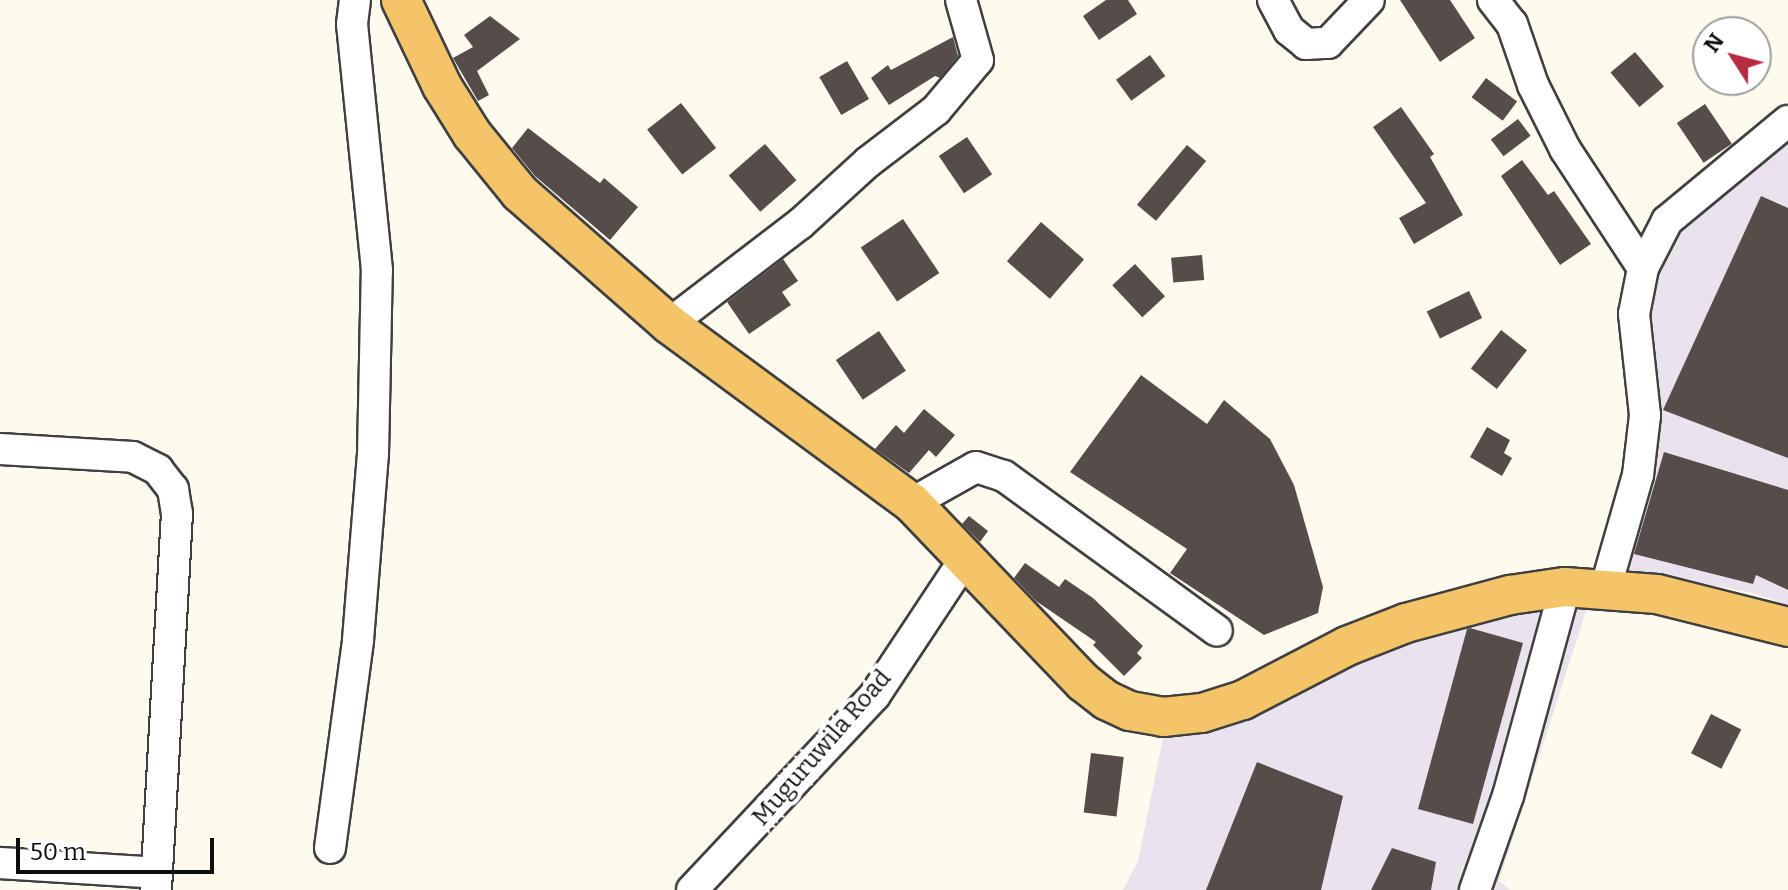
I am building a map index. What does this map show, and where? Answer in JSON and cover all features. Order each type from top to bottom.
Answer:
[{"type":"main road","points":[[401,0],[442,86],[491,158],[520,193],[669,324],[912,503],[967,556],[1083,682],[1106,700],[1130,711],[1163,717],[1202,713],[1243,700],[1347,646],[1406,623],[1510,595],[1565,587],[1657,594],[1788,627]]},
{"type":"street","points":[[330,848],[358,640],[373,454],[377,270],[352,24],[355,0]]},
{"type":"street","points":[[669,324],[800,224],[868,162],[936,110],[978,60],[961,0]]},
{"type":"street","points":[[1273,0],[1289,30],[1306,44],[1328,43],[1369,0]]},
{"type":"street","points":[[1493,0],[1512,24],[1533,85],[1565,149],[1643,268]]},
{"type":"street","points":[[1605,590],[1638,475],[1645,415],[1634,314],[1643,268],[1667,221],[1788,121]]},
{"type":"street","points":[[0,449],[133,457],[158,470],[173,489],[177,513],[156,881],[0,863]]},
{"type":"street","points":[[912,503],[976,467],[1004,476],[1217,631]]},
{"type":"street","name":"Muguruwila Road","points":[[692,890],[875,695],[967,556]]},
{"type":"street","points":[[1475,890],[1508,796],[1565,587]]},
{"type":"shaded area","points":[[1788,136],[1788,605],[1753,593],[1624,569],[1644,290],[1654,251]]},
{"type":"shaded area","points":[[1589,602],[1499,881],[1510,890],[1123,890],[1138,861],[1163,738],[1421,635],[1521,605]]},
{"type":"building","points":[[1106,0],[1128,0],[1137,14],[1099,40],[1083,16]]},
{"type":"building","points":[[1400,0],[1450,0],[1475,38],[1440,62]]},
{"type":"building","points":[[490,16],[520,39],[477,71],[489,95],[478,101],[453,58],[473,47],[464,35]]},
{"type":"building","points":[[953,37],[958,56],[940,78],[935,76],[889,105],[871,78],[888,65],[891,70]]},
{"type":"building","points":[[1635,52],[1664,86],[1639,107],[1610,73]]},
{"type":"building","points":[[1150,55],[1165,76],[1131,101],[1116,80]]},
{"type":"building","points":[[847,61],[869,99],[841,115],[819,77]]},
{"type":"building","points":[[1486,78],[1517,101],[1503,121],[1472,97]]},
{"type":"building","points":[[681,103],[716,148],[682,174],[647,129]]},
{"type":"building","points":[[1705,104],[1732,144],[1704,163],[1677,123]]},
{"type":"building","points":[[1401,107],[1434,154],[1430,157],[1463,215],[1414,244],[1399,218],[1426,203],[1373,127]]},
{"type":"building","points":[[1518,119],[1531,136],[1503,156],[1491,139]]},
{"type":"building","points":[[528,128],[600,183],[604,178],[638,207],[610,240],[535,176],[512,148]]},
{"type":"building","points":[[967,137],[992,174],[964,193],[939,156]]},
{"type":"building","points":[[765,144],[796,180],[760,212],[729,175]]},
{"type":"building","points":[[1187,145],[1206,161],[1156,221],[1137,205]]},
{"type":"building","points":[[1522,160],[1548,195],[1554,191],[1591,244],[1560,265],[1501,176]]},
{"type":"building","points":[[1761,196],[1788,208],[1788,458],[1663,410]]},
{"type":"building","points":[[903,219],[939,273],[897,301],[861,248]]},
{"type":"building","points":[[1041,222],[1084,259],[1050,299],[1007,261]]},
{"type":"building","points":[[1202,255],[1204,280],[1173,283],[1171,258]]},
{"type":"building","points":[[783,259],[798,281],[782,292],[791,305],[749,334],[727,302]]},
{"type":"building","points":[[1135,264],[1165,296],[1142,317],[1112,285]]},
{"type":"building","points":[[1469,291],[1482,318],[1440,339],[1427,312]]},
{"type":"building","points":[[1501,330],[1527,350],[1497,389],[1471,369]]},
{"type":"building","points":[[879,331],[906,371],[863,400],[836,360]]},
{"type":"building","points":[[1141,375],[1207,424],[1224,400],[1270,439],[1294,485],[1323,587],[1318,613],[1264,635],[1170,573],[1187,549],[1070,472]]},
{"type":"building","points":[[924,409],[955,435],[936,457],[929,450],[909,473],[875,449],[896,425],[904,433]]},
{"type":"building","points":[[1487,427],[1510,440],[1504,453],[1512,458],[1502,476],[1470,457]]},
{"type":"building","points":[[1664,452],[1788,490],[1788,590],[1756,575],[1753,584],[1634,554]]},
{"type":"building","points":[[969,516],[988,531],[980,542],[962,524]]},
{"type":"building","points":[[1025,563],[1059,587],[1065,579],[1093,598],[1143,646],[1137,653],[1142,658],[1124,676],[1093,645],[1096,642],[1036,601],[1014,578]]},
{"type":"building","points":[[1467,629],[1523,643],[1473,824],[1418,809]]},
{"type":"building","points":[[1711,714],[1741,729],[1721,769],[1691,753]]},
{"type":"building","points":[[1091,753],[1124,757],[1116,817],[1084,813]]},
{"type":"building","points":[[1257,762],[1343,796],[1321,890],[1206,890]]},
{"type":"building","points":[[1392,848],[1436,862],[1431,890],[1371,890]]}]
